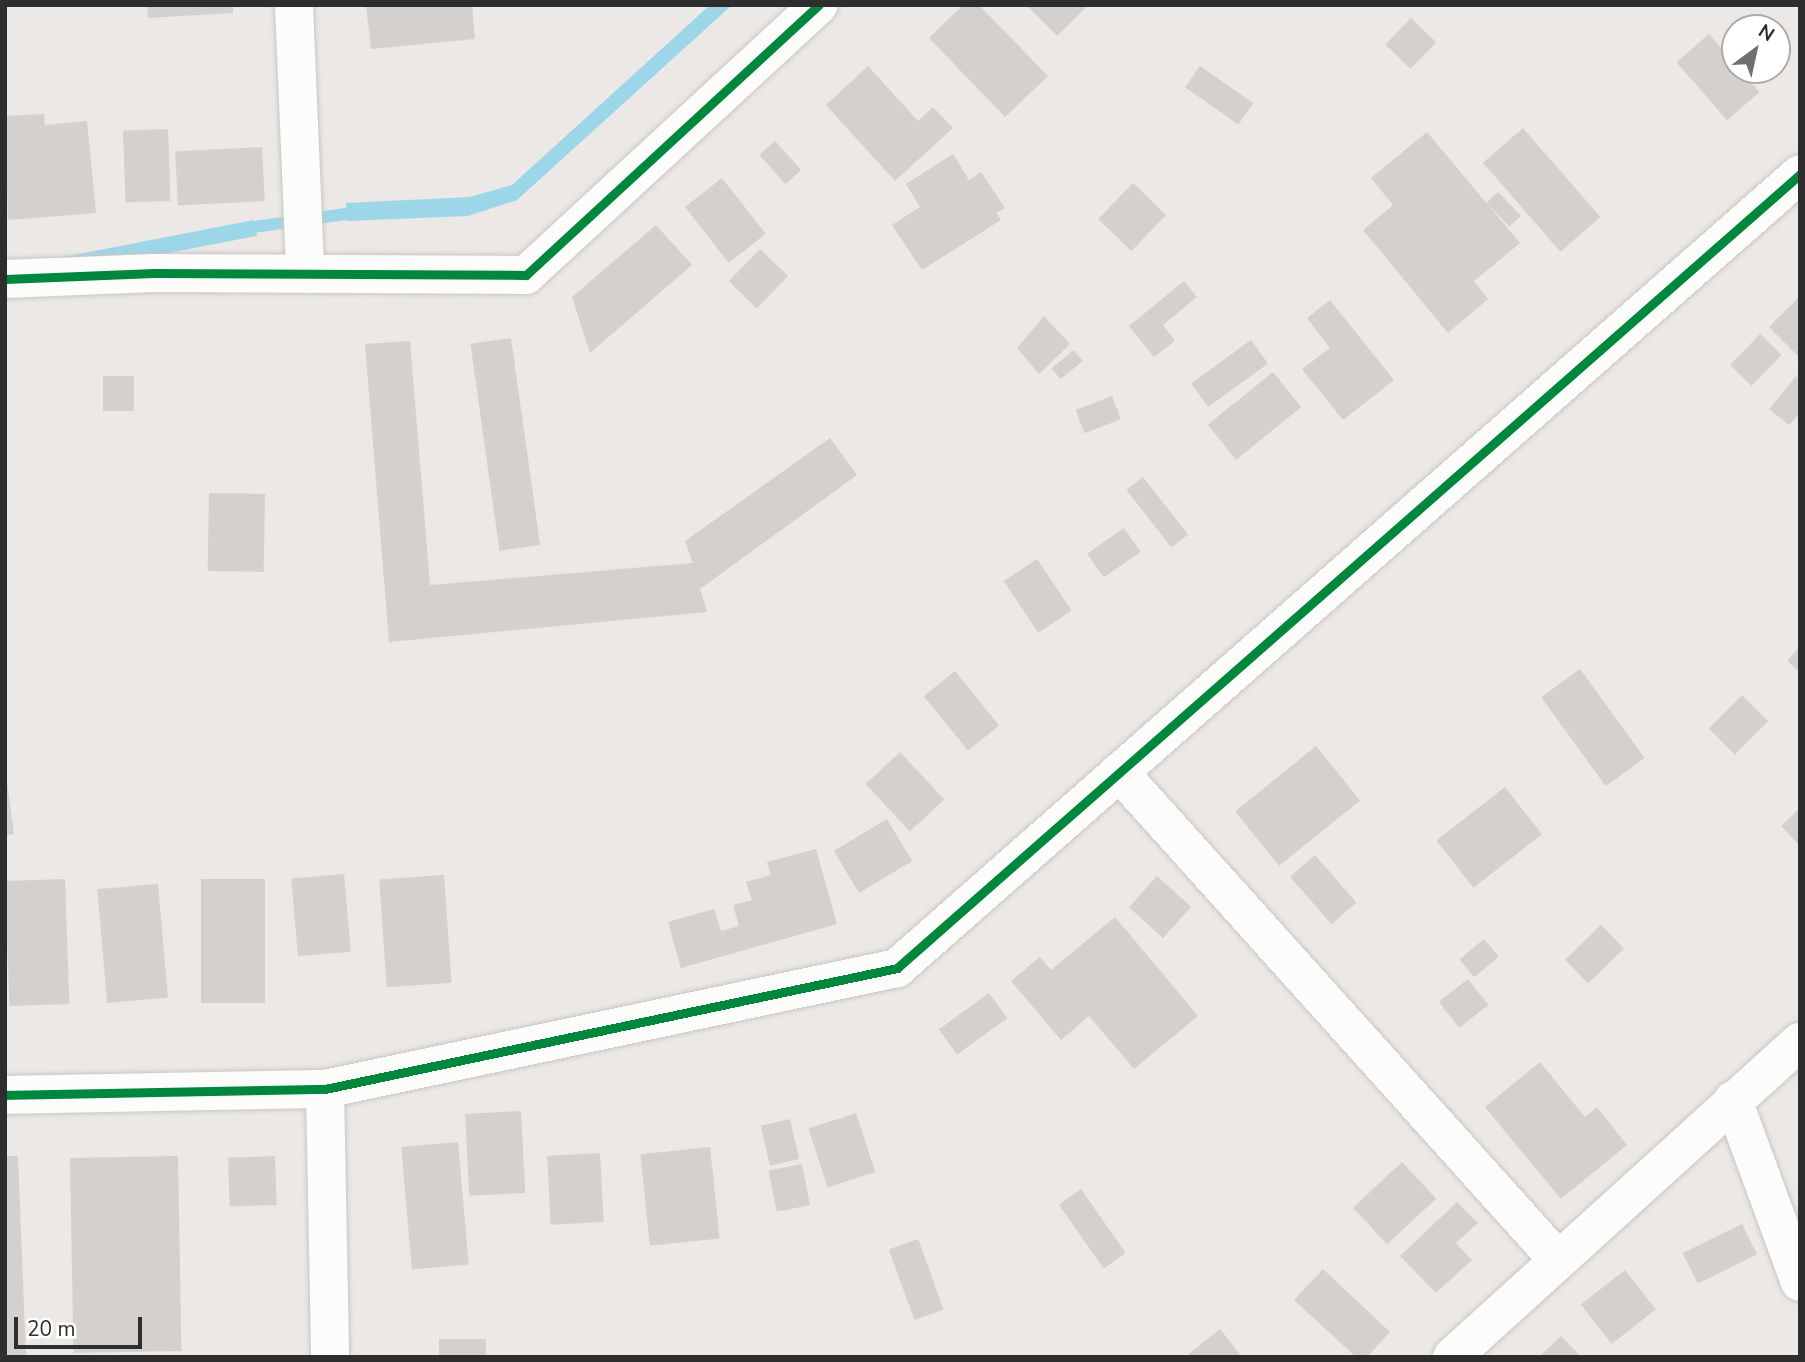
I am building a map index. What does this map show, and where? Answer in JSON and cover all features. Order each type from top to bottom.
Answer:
[{"type":"street","points":[[294,5],[305,273]]},
{"type":"street","points":[[5,279],[305,273],[526,275],[819,5]]},
{"type":"street","points":[[5,1096],[325,1089],[897,968],[1800,174]]},
{"type":"street","points":[[1119,772],[1558,1260]]},
{"type":"street","points":[[1452,1357],[1800,1042]]},
{"type":"street","points":[[325,1089],[330,1357]]},
{"type":"street","points":[[1733,1100],[1800,1282]]},
{"type":"water","points":[[710,5],[732,5],[517,200],[468,216],[347,221],[346,203],[470,197],[512,185]]},
{"type":"water","points":[[254,220],[257,236],[13,283],[10,268]]},
{"type":"building","points":[[147,5],[233,5],[233,13],[148,18]]},
{"type":"building","points":[[366,5],[472,5],[475,39],[371,49]]},
{"type":"building","points":[[963,5],[979,5],[1048,76],[1005,117],[929,38]]},
{"type":"building","points":[[1026,5],[1088,5],[1057,36]]},
{"type":"building","points":[[1411,18],[1436,42],[1410,69],[1385,45]]},
{"type":"building","points":[[1709,34],[1721,48],[1721,84],[1752,84],[1760,92],[1727,120],[1677,62]]},
{"type":"building","points":[[868,66],[918,121],[933,107],[953,128],[895,181],[826,105]]},
{"type":"building","points":[[1200,66],[1253,103],[1238,125],[1185,87]]},
{"type":"building","points":[[44,114],[45,125],[87,121],[96,213],[8,220],[5,116]]},
{"type":"building","points":[[1523,128],[1600,217],[1560,252],[1483,163]]},
{"type":"building","points":[[168,129],[171,201],[126,203],[123,131]]},
{"type":"building","points":[[1427,132],[1520,243],[1474,281],[1488,299],[1448,333],[1363,230],[1393,205],[1371,178]]},
{"type":"building","points":[[775,141],[801,170],[785,184],[759,155]]},
{"type":"building","points":[[262,147],[265,201],[178,205],[175,152]]},
{"type":"building","points":[[953,154],[969,180],[981,172],[1005,208],[996,213],[1001,220],[922,270],[892,225],[920,207],[906,184]]},
{"type":"building","points":[[722,178],[766,234],[729,263],[685,207]]},
{"type":"building","points":[[1133,183],[1166,215],[1131,251],[1098,219]]},
{"type":"building","points":[[1498,192],[1521,216],[1509,227],[1486,203]]},
{"type":"building","points":[[656,225],[692,265],[590,353],[572,297]]},
{"type":"building","points":[[760,249],[788,276],[757,308],[729,281]]},
{"type":"building","points":[[1184,281],[1197,297],[1163,325],[1175,341],[1154,357],[1129,326]]},
{"type":"building","points":[[1800,296],[1800,358],[1769,327]]},
{"type":"building","points":[[1330,300],[1394,380],[1343,420],[1302,369],[1330,348],[1307,318]]},
{"type":"building","points":[[1044,316],[1070,344],[1039,374],[1017,348]]},
{"type":"building","points":[[1760,334],[1782,355],[1752,386],[1730,365]]},
{"type":"building","points":[[511,338],[540,545],[499,551],[470,344]]},
{"type":"building","points":[[1251,340],[1268,363],[1208,407],[1191,383]]},
{"type":"building","points":[[410,341],[430,585],[693,563],[685,541],[830,438],[857,475],[700,589],[707,612],[389,642],[365,344]]},
{"type":"building","points":[[1074,350],[1083,361],[1060,379],[1051,368]]},
{"type":"building","points":[[1273,372],[1301,407],[1236,460],[1208,425]]},
{"type":"building","points":[[1797,375],[1800,413],[1789,425],[1769,409]]},
{"type":"building","points":[[103,376],[134,376],[134,411],[103,411]]},
{"type":"building","points":[[1112,396],[1121,419],[1085,433],[1076,410]]},
{"type":"building","points":[[1143,477],[1188,535],[1171,547],[1126,490]]},
{"type":"building","points":[[209,493],[265,494],[264,572],[208,571]]},
{"type":"building","points":[[1124,528],[1141,552],[1104,578],[1087,554]]},
{"type":"building","points":[[1037,559],[1072,610],[1039,633],[1004,581]]},
{"type":"building","points":[[1800,646],[1800,672],[1787,661]]},
{"type":"building","points":[[1580,669],[1645,758],[1606,786],[1541,697]]},
{"type":"building","points":[[955,671],[999,725],[968,751],[924,696]]},
{"type":"building","points":[[1742,695],[1768,721],[1735,754],[1709,728]]},
{"type":"building","points":[[1316,746],[1360,800],[1279,866],[1235,811]]},
{"type":"building","points":[[900,752],[944,800],[910,832],[866,784]]},
{"type":"building","points":[[5,768],[14,834],[5,835]]},
{"type":"building","points":[[1505,787],[1542,834],[1473,888],[1436,841]]},
{"type":"building","points":[[1800,808],[1800,846],[1781,826]]},
{"type":"building","points":[[887,819],[912,861],[859,893],[834,851]]},
{"type":"building","points":[[816,849],[837,924],[681,968],[668,922],[714,909],[721,931],[739,926],[733,905],[752,900],[746,882],[771,875],[767,862]]},
{"type":"building","points":[[1315,855],[1356,903],[1331,924],[1290,877]]},
{"type":"building","points":[[344,874],[351,952],[298,956],[291,879]]},
{"type":"building","points":[[444,875],[452,983],[387,987],[379,880]]},
{"type":"building","points":[[1157,876],[1191,907],[1163,938],[1129,907]]},
{"type":"building","points":[[65,879],[69,1004],[9,1006],[5,881]]},
{"type":"building","points":[[201,879],[265,879],[265,1003],[201,1003]]},
{"type":"building","points":[[158,884],[168,998],[107,1003],[97,889]]},
{"type":"building","points":[[1115,917],[1198,1016],[1134,1069],[1089,1016],[1061,1040],[1011,981],[1040,957],[1051,970]]},
{"type":"building","points":[[1601,925],[1624,949],[1588,983],[1565,960]]},
{"type":"building","points":[[1484,939],[1499,957],[1474,977],[1459,960]]},
{"type":"building","points":[[1468,979],[1488,1005],[1459,1028],[1439,1002]]},
{"type":"building","points":[[989,993],[1007,1018],[957,1055],[939,1029]]},
{"type":"building","points":[[1540,1062],[1585,1117],[1597,1107],[1627,1145],[1561,1199],[1485,1107]]},
{"type":"building","points":[[521,1111],[525,1193],[469,1196],[465,1114]]},
{"type":"building","points":[[856,1113],[875,1172],[828,1187],[808,1128]]},
{"type":"building","points":[[790,1119],[799,1159],[770,1166],[761,1126]]},
{"type":"building","points":[[458,1142],[469,1265],[412,1269],[401,1147]]},
{"type":"building","points":[[710,1147],[720,1238],[650,1246],[640,1154]]},
{"type":"building","points":[[600,1153],[604,1222],[551,1225],[547,1156]]},
{"type":"building","points":[[5,1156],[18,1156],[26,1357],[5,1357]]},
{"type":"building","points":[[178,1156],[181,1351],[73,1353],[70,1158]]},
{"type":"building","points":[[275,1156],[277,1205],[230,1207],[228,1158]]},
{"type":"building","points":[[1402,1162],[1436,1199],[1387,1244],[1353,1208]]},
{"type":"building","points":[[802,1164],[810,1205],[777,1212],[769,1170]]},
{"type":"building","points":[[1081,1189],[1126,1253],[1104,1268],[1059,1204]]},
{"type":"building","points":[[1457,1202],[1478,1223],[1456,1243],[1472,1260],[1436,1293],[1400,1256]]},
{"type":"building","points":[[1742,1224],[1757,1255],[1698,1283],[1683,1253]]},
{"type":"building","points":[[918,1239],[944,1309],[915,1320],[889,1250]]},
{"type":"building","points":[[1323,1269],[1390,1332],[1367,1357],[1356,1357],[1294,1300]]},
{"type":"building","points":[[1625,1270],[1656,1309],[1612,1344],[1581,1304]]},
{"type":"building","points":[[1220,1329],[1242,1357],[1185,1357]]},
{"type":"building","points":[[1561,1336],[1581,1357],[1539,1357]]},
{"type":"building","points":[[439,1339],[486,1339],[486,1357],[439,1357]]},
{"type":"waterway","points":[[240,229],[360,212]]},
{"type":"cycle path","points":[[5,279],[154,273],[526,275],[819,5]]},
{"type":"cycle path","points":[[5,1095],[325,1089],[897,968],[1800,174]]}]
